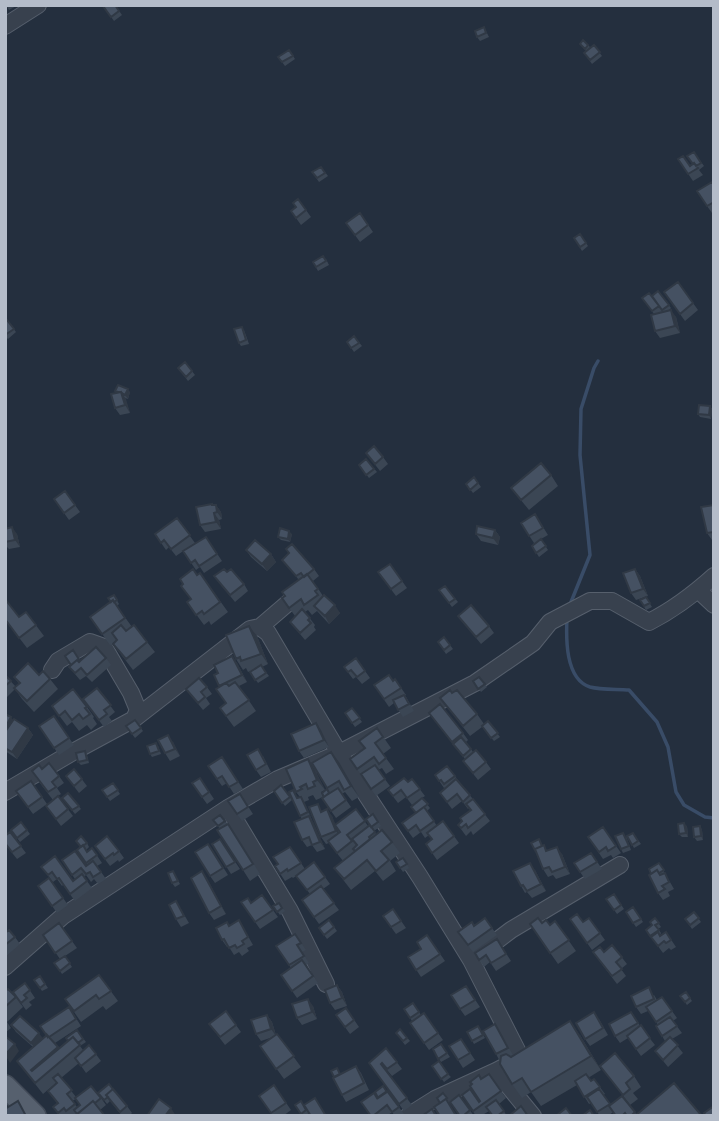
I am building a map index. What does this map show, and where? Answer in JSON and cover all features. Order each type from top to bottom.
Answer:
[{"type":"main road","points":[[5,1086],[35,1116]]},
{"type":"street","points":[[5,26],[38,5]]},
{"type":"street","points":[[5,967],[63,916],[228,808],[278,779],[340,753],[475,683],[533,643],[550,622],[590,601],[612,601],[649,622],[666,614],[714,576]]},
{"type":"street","points":[[5,792],[134,719],[250,629],[260,627],[306,587]]},
{"type":"street","points":[[698,590],[714,606]]},
{"type":"street","points":[[260,627],[268,634],[471,960],[521,1058],[435,1099],[408,1116]]},
{"type":"street","points":[[52,670],[58,660],[90,642],[104,647],[131,693],[138,710],[134,719]]},
{"type":"street","points":[[228,808],[290,911],[326,984]]},
{"type":"street","points":[[471,960],[511,930],[620,865]]},
{"type":"street","points":[[496,1071],[533,1116]]},
{"type":"building","points":[[104,5],[115,5],[119,11],[111,17]]},
{"type":"building","points":[[484,27],[486,33],[477,37],[475,31]]},
{"type":"building","points":[[583,40],[588,45],[585,49],[580,44]]},
{"type":"building","points":[[594,45],[600,52],[590,60],[584,53]]},
{"type":"building","points":[[289,50],[293,56],[282,62],[278,57]]},
{"type":"building","points":[[694,152],[701,163],[696,166],[687,156]]},
{"type":"building","points":[[683,156],[690,166],[694,163],[698,168],[688,174],[678,159]]},
{"type":"building","points":[[321,167],[325,173],[317,178],[312,172]]},
{"type":"building","points":[[712,182],[714,202],[707,206],[697,191]]},
{"type":"building","points":[[298,199],[306,210],[296,218],[291,211],[296,207],[293,203]]},
{"type":"building","points":[[360,213],[368,225],[355,235],[346,223]]},
{"type":"building","points":[[580,234],[586,243],[580,247],[574,238]]},
{"type":"building","points":[[323,256],[326,261],[316,267],[313,262]]},
{"type":"building","points":[[678,282],[693,303],[680,314],[664,292]]},
{"type":"building","points":[[658,291],[669,305],[662,310],[652,296]]},
{"type":"building","points":[[649,293],[659,306],[652,311],[642,298]]},
{"type":"building","points":[[671,310],[675,326],[655,331],[651,315]]},
{"type":"building","points":[[5,321],[14,329],[5,335]]},
{"type":"building","points":[[242,327],[246,340],[239,343],[234,329]]},
{"type":"building","points":[[354,336],[359,343],[351,348],[347,342]]},
{"type":"building","points":[[185,362],[192,371],[186,377],[178,368]]},
{"type":"building","points":[[118,385],[128,389],[125,395],[115,391]]},
{"type":"building","points":[[121,392],[125,405],[115,408],[111,394]]},
{"type":"building","points":[[699,405],[710,406],[709,415],[698,414]]},
{"type":"building","points":[[374,446],[383,457],[375,464],[366,453]]},
{"type":"building","points":[[366,459],[374,469],[366,475],[359,465]]},
{"type":"building","points":[[541,463],[551,475],[521,500],[511,488]]},
{"type":"building","points":[[474,477],[478,483],[470,490],[466,484]]},
{"type":"building","points":[[65,491],[75,505],[64,513],[54,499]]},
{"type":"building","points":[[216,505],[216,522],[200,525],[196,507]]},
{"type":"building","points":[[714,505],[714,532],[707,533],[701,507]]},
{"type":"building","points":[[535,514],[543,528],[529,536],[521,523]]},
{"type":"building","points":[[177,518],[190,535],[171,549],[164,540],[161,543],[155,534]]},
{"type":"building","points":[[477,526],[495,530],[493,538],[476,534]]},
{"type":"building","points":[[12,527],[15,540],[5,542],[5,529]]},
{"type":"building","points":[[280,528],[289,531],[288,539],[278,537]]},
{"type":"building","points":[[206,537],[217,554],[199,566],[195,560],[191,563],[183,551]]},
{"type":"building","points":[[541,539],[546,546],[536,553],[532,546]]},
{"type":"building","points":[[255,540],[271,554],[262,564],[246,550]]},
{"type":"building","points":[[292,544],[314,569],[304,577],[301,573],[296,576],[282,560],[289,553],[286,549]]},
{"type":"building","points":[[390,564],[402,581],[391,589],[378,572]]},
{"type":"building","points":[[193,569],[197,575],[200,573],[220,602],[204,614],[202,611],[196,615],[187,602],[191,599],[181,586],[183,584],[180,579]]},
{"type":"building","points":[[224,569],[227,572],[231,569],[244,584],[230,595],[214,576]]},
{"type":"building","points":[[635,569],[643,589],[631,593],[623,573]]},
{"type":"building","points":[[307,574],[318,589],[315,591],[318,595],[304,605],[301,599],[289,608],[282,598],[285,596],[282,592]]},
{"type":"building","points":[[445,586],[455,599],[449,603],[439,590]]},
{"type":"building","points":[[114,595],[117,600],[111,602],[108,598]]},
{"type":"building","points":[[324,595],[335,605],[325,616],[314,606]]},
{"type":"building","points":[[646,597],[650,603],[644,606],[640,600]]},
{"type":"building","points":[[5,599],[19,617],[26,612],[36,625],[19,638],[5,619]]},
{"type":"building","points":[[113,600],[125,618],[102,634],[90,617]]},
{"type":"building","points":[[471,605],[489,626],[476,637],[458,616]]},
{"type":"building","points":[[302,609],[311,623],[300,633],[290,622]]},
{"type":"building","points":[[121,625],[126,631],[134,625],[147,642],[126,659],[113,644],[117,640],[112,633]]},
{"type":"building","points":[[249,626],[261,654],[241,661],[240,657],[236,659],[226,635]]},
{"type":"building","points":[[444,637],[450,645],[444,650],[438,642]]},
{"type":"building","points":[[96,647],[106,658],[87,675],[81,668],[75,673],[69,667],[77,660],[79,662]]},
{"type":"building","points":[[73,650],[80,661],[77,660],[71,665],[65,656]]},
{"type":"building","points":[[232,656],[242,675],[219,686],[214,675],[218,673],[214,665]]},
{"type":"building","points":[[356,658],[365,671],[357,677],[344,667]]},
{"type":"building","points":[[28,663],[39,675],[43,671],[50,679],[27,701],[14,688],[20,683],[14,677]]},
{"type":"building","points":[[261,665],[266,673],[255,680],[250,672]]},
{"type":"building","points":[[5,675],[11,681],[5,686]]},
{"type":"building","points":[[389,675],[401,688],[384,699],[374,685]]},
{"type":"building","points":[[479,677],[485,684],[478,689],[473,681]]},
{"type":"building","points":[[199,678],[207,687],[201,692],[205,697],[198,703],[186,689]]},
{"type":"building","points":[[235,682],[249,700],[226,716],[220,708],[226,703],[216,689],[226,683],[229,686]]},
{"type":"building","points":[[97,688],[111,705],[104,710],[107,714],[99,720],[83,699]]},
{"type":"building","points":[[73,689],[90,714],[83,719],[79,714],[72,720],[65,711],[59,716],[52,706]]},
{"type":"building","points":[[450,690],[452,693],[457,690],[477,714],[463,726],[440,698]]},
{"type":"building","points":[[404,695],[409,704],[398,710],[393,700]]},
{"type":"building","points":[[440,704],[463,733],[452,742],[429,713]]},
{"type":"building","points":[[352,708],[360,718],[352,723],[345,713]]},
{"type":"building","points":[[5,714],[11,717],[5,728]]},
{"type":"building","points":[[54,716],[69,738],[54,748],[39,726]]},
{"type":"building","points":[[14,719],[28,728],[12,752],[5,748],[5,732]]},
{"type":"building","points":[[135,720],[141,728],[132,734],[126,726]]},
{"type":"building","points":[[488,721],[498,733],[491,738],[482,726]]},
{"type":"building","points":[[316,723],[324,740],[299,751],[291,734]]},
{"type":"building","points":[[377,728],[383,737],[375,743],[386,758],[379,764],[374,757],[357,769],[350,759],[365,748],[359,741]]},
{"type":"building","points":[[168,735],[175,749],[165,753],[158,740]]},
{"type":"building","points":[[461,737],[471,749],[463,756],[453,744]]},
{"type":"building","points":[[156,743],[159,751],[150,754],[147,746]]},
{"type":"building","points":[[258,749],[266,764],[256,770],[247,755]]},
{"type":"building","points":[[476,750],[486,762],[473,773],[463,761]]},
{"type":"building","points":[[85,751],[87,760],[78,762],[76,753]]},
{"type":"building","points":[[331,752],[351,786],[344,790],[339,781],[327,788],[312,763]]},
{"type":"building","points":[[222,757],[238,782],[229,787],[222,776],[217,779],[208,766]]},
{"type":"building","points":[[308,759],[317,780],[313,782],[315,786],[308,789],[306,784],[296,792],[286,769]]},
{"type":"building","points":[[49,763],[59,776],[52,782],[56,787],[48,792],[32,771],[39,765],[42,769]]},
{"type":"building","points":[[375,765],[385,779],[371,789],[361,774]]},
{"type":"building","points":[[447,766],[455,776],[444,784],[435,775]]},
{"type":"building","points":[[74,769],[82,779],[74,786],[66,776]]},
{"type":"building","points":[[200,778],[209,792],[202,797],[192,783]]},
{"type":"building","points":[[404,778],[408,782],[412,779],[420,789],[407,798],[401,790],[393,796],[388,790]]},
{"type":"building","points":[[456,779],[470,795],[463,802],[457,794],[447,802],[440,793]]},
{"type":"building","points":[[31,781],[42,797],[28,807],[16,791]]},
{"type":"building","points":[[113,783],[118,790],[107,797],[102,790]]},
{"type":"building","points":[[281,785],[290,797],[282,803],[274,791]]},
{"type":"building","points":[[338,788],[346,800],[331,811],[322,798]]},
{"type":"building","points":[[293,790],[297,798],[301,797],[308,812],[300,816],[289,792]]},
{"type":"building","points":[[68,793],[79,806],[72,810],[62,798]]},
{"type":"building","points":[[240,794],[248,807],[237,814],[228,801]]},
{"type":"building","points":[[58,796],[68,809],[56,819],[46,806]]},
{"type":"building","points":[[422,798],[428,804],[416,813],[411,807]]},
{"type":"building","points":[[473,799],[485,814],[468,828],[466,824],[461,828],[458,825],[462,821],[460,818],[471,810],[466,804]]},
{"type":"building","points":[[318,804],[321,812],[327,809],[336,831],[321,837],[309,807]]},
{"type":"building","points":[[424,807],[434,821],[420,831],[416,825],[408,831],[402,823]]},
{"type":"building","points":[[356,809],[365,821],[347,835],[352,841],[337,853],[328,841],[340,832],[335,825]]},
{"type":"building","points":[[373,814],[378,822],[371,827],[366,819]]},
{"type":"building","points":[[220,815],[225,821],[218,826],[213,820]]},
{"type":"building","points":[[309,816],[320,842],[312,845],[309,837],[302,840],[294,822]]},
{"type":"building","points":[[443,821],[454,836],[432,853],[426,844],[432,839],[427,833]]},
{"type":"building","points":[[21,822],[27,830],[17,838],[11,830]]},
{"type":"building","points":[[684,823],[686,833],[679,834],[678,824]]},
{"type":"building","points":[[228,824],[253,864],[243,870],[217,830]]},
{"type":"building","points":[[370,825],[375,832],[355,851],[353,849],[357,845],[352,839]]},
{"type":"building","points":[[700,826],[701,836],[694,837],[693,827]]},
{"type":"building","points":[[603,827],[616,846],[608,851],[606,847],[599,852],[588,837]]},
{"type":"building","points":[[382,830],[392,842],[381,851],[389,860],[376,871],[367,860],[344,879],[334,868]]},
{"type":"building","points":[[10,832],[21,846],[12,852],[5,843],[5,836]]},
{"type":"building","points":[[623,833],[629,846],[621,849],[615,836]]},
{"type":"building","points":[[633,833],[638,841],[632,845],[627,836]]},
{"type":"building","points":[[81,836],[87,843],[81,847],[76,841]]},
{"type":"building","points":[[107,836],[119,851],[105,859],[95,846]]},
{"type":"building","points":[[220,839],[235,862],[226,867],[212,844]]},
{"type":"building","points":[[539,839],[542,846],[535,849],[536,852],[531,843]]},
{"type":"building","points":[[208,844],[223,868],[210,876],[195,852]]},
{"type":"building","points":[[83,845],[87,852],[92,848],[97,855],[86,863],[77,850]]},
{"type":"building","points":[[544,845],[546,851],[557,847],[565,867],[552,872],[549,867],[543,869],[535,849]]},
{"type":"building","points":[[290,847],[301,863],[280,874],[273,857]]},
{"type":"building","points":[[75,851],[86,866],[93,861],[101,872],[93,877],[90,872],[86,874],[81,868],[72,875],[62,860]]},
{"type":"building","points":[[591,853],[597,862],[580,872],[574,863]]},
{"type":"building","points":[[55,856],[73,881],[82,874],[87,881],[70,894],[59,878],[52,872],[48,875],[41,867]]},
{"type":"building","points":[[403,858],[407,864],[400,868],[396,862]]},
{"type":"building","points":[[314,862],[325,877],[307,890],[296,876]]},
{"type":"building","points":[[530,863],[541,884],[527,891],[513,871]]},
{"type":"building","points":[[659,863],[664,870],[651,874],[649,869]]},
{"type":"building","points":[[657,870],[660,875],[665,873],[669,882],[662,886],[665,889],[658,893],[649,875]]},
{"type":"building","points":[[173,871],[178,881],[172,883],[168,873]]},
{"type":"building","points":[[202,871],[221,906],[209,913],[191,878]]},
{"type":"building","points":[[49,878],[63,898],[52,906],[38,886]]},
{"type":"building","points":[[321,886],[334,903],[314,917],[302,900]]},
{"type":"building","points":[[614,894],[621,905],[614,910],[606,899]]},
{"type":"building","points":[[262,895],[273,910],[255,922],[241,902],[248,898],[251,903]]},
{"type":"building","points":[[176,901],[184,916],[176,919],[169,905]]},
{"type":"building","points":[[279,903],[282,908],[277,912],[273,906]]},
{"type":"building","points":[[633,907],[641,919],[633,923],[626,912]]},
{"type":"building","points":[[393,909],[401,921],[391,927],[383,916]]},
{"type":"building","points":[[694,912],[699,918],[690,925],[685,919]]},
{"type":"building","points":[[577,914],[583,922],[589,918],[600,933],[587,943],[570,919]]},
{"type":"building","points":[[485,918],[492,928],[468,945],[458,932],[472,922],[474,926]]},
{"type":"building","points":[[538,918],[542,923],[546,920],[550,925],[555,921],[569,940],[550,953],[530,924]]},
{"type":"building","points":[[655,918],[659,923],[655,925],[659,930],[650,936],[646,930]]},
{"type":"building","points":[[239,920],[248,937],[242,941],[244,944],[229,948],[216,928],[227,922],[229,926]]},
{"type":"building","points":[[329,920],[334,927],[324,935],[319,928]]},
{"type":"building","points":[[59,923],[72,941],[55,953],[43,935]]},
{"type":"building","points":[[9,930],[15,937],[5,945],[5,933]]},
{"type":"building","points":[[658,932],[660,936],[666,932],[671,940],[658,946],[651,937]]},
{"type":"building","points":[[295,934],[301,943],[297,945],[304,956],[289,965],[276,946]]},
{"type":"building","points":[[427,935],[440,954],[416,970],[408,957],[421,949],[417,942]]},
{"type":"building","points":[[497,939],[506,954],[491,963],[486,955],[479,960],[475,953]]},
{"type":"building","points":[[612,945],[622,957],[616,962],[622,969],[612,976],[593,952],[600,947],[604,952]]},
{"type":"building","points":[[65,956],[70,963],[60,971],[54,963]]},
{"type":"building","points":[[302,960],[313,976],[292,991],[281,975]]},
{"type":"building","points":[[99,975],[111,991],[99,999],[96,995],[74,1011],[65,999]]},
{"type":"building","points":[[40,976],[45,984],[40,988],[34,980]]},
{"type":"building","points":[[25,983],[30,990],[21,1003],[13,992]]},
{"type":"building","points":[[337,985],[342,998],[330,1003],[325,990]]},
{"type":"building","points":[[466,986],[475,1000],[460,1009],[451,995]]},
{"type":"building","points":[[649,987],[654,999],[636,1007],[631,996]]},
{"type":"building","points":[[8,989],[16,997],[5,1007],[5,991]]},
{"type":"building","points":[[686,992],[690,998],[685,1002],[680,996]]},
{"type":"building","points":[[662,997],[672,1011],[656,1022],[646,1007]]},
{"type":"building","points":[[308,999],[312,1012],[297,1018],[292,1004]]},
{"type":"building","points":[[413,1003],[419,1012],[410,1018],[404,1009]]},
{"type":"building","points":[[69,1007],[76,1019],[47,1036],[40,1026]]},
{"type":"building","points":[[346,1008],[354,1020],[345,1027],[336,1015]]},
{"type":"building","points":[[226,1011],[236,1025],[220,1037],[209,1024]]},
{"type":"building","points":[[594,1012],[603,1028],[585,1039],[576,1023]]},
{"type":"building","points":[[631,1012],[638,1023],[615,1036],[609,1024]]},
{"type":"building","points":[[424,1013],[438,1033],[424,1043],[410,1023]]},
{"type":"building","points":[[267,1015],[271,1029],[256,1034],[251,1020]]},
{"type":"building","points":[[20,1016],[39,1033],[31,1043],[11,1025]]},
{"type":"building","points":[[670,1017],[677,1026],[662,1036],[656,1026]]},
{"type":"building","points":[[570,1021],[591,1056],[531,1092],[522,1078],[512,1084],[500,1064],[501,1056],[506,1054],[511,1057]]},
{"type":"building","points":[[495,1024],[508,1048],[496,1054],[483,1031]]},
{"type":"building","points":[[641,1025],[650,1038],[636,1049],[627,1036]]},
{"type":"building","points":[[478,1026],[483,1035],[472,1041],[467,1032]]},
{"type":"building","points":[[400,1029],[407,1038],[403,1041],[396,1033]]},
{"type":"building","points":[[77,1030],[83,1039],[78,1043],[73,1037],[68,1041],[66,1038]]},
{"type":"building","points":[[277,1034],[294,1056],[276,1069],[260,1046]]},
{"type":"building","points":[[47,1035],[58,1047],[32,1071],[73,1037],[80,1045],[35,1083],[17,1061]]},
{"type":"building","points":[[5,1036],[15,1044],[5,1055]]},
{"type":"building","points":[[670,1037],[678,1045],[663,1060],[655,1051]]},
{"type":"building","points":[[461,1039],[470,1053],[458,1060],[449,1046]]},
{"type":"building","points":[[441,1044],[447,1053],[438,1059],[433,1049]]},
{"type":"building","points":[[89,1045],[96,1054],[81,1066],[75,1058]]},
{"type":"building","points":[[386,1048],[397,1062],[387,1069],[381,1064],[407,1098],[399,1104],[369,1063]]},
{"type":"building","points":[[615,1053],[634,1076],[626,1083],[630,1089],[623,1095],[600,1066]]},
{"type":"building","points":[[439,1061],[448,1074],[441,1079],[432,1066]]},
{"type":"building","points":[[356,1066],[364,1083],[342,1095],[333,1078]]},
{"type":"building","points":[[337,1068],[340,1074],[334,1077],[331,1071]]},
{"type":"building","points":[[58,1074],[72,1090],[67,1094],[75,1104],[58,1113],[53,1107],[58,1103],[48,1091],[57,1083],[53,1078]]},
{"type":"building","points":[[489,1074],[501,1091],[473,1111],[462,1095],[470,1089],[479,1102],[470,1082],[479,1075],[481,1079]]},
{"type":"building","points":[[586,1074],[600,1087],[584,1097],[575,1081]]},
{"type":"building","points":[[674,1083],[702,1116],[635,1116]]},
{"type":"building","points":[[109,1084],[113,1089],[104,1100],[98,1093]]},
{"type":"building","points":[[274,1085],[286,1103],[271,1113],[259,1096]]},
{"type":"building","points":[[91,1086],[101,1098],[77,1114],[74,1110],[80,1105],[75,1098]]},
{"type":"building","points":[[383,1086],[387,1092],[378,1098],[375,1092]]},
{"type":"building","points":[[113,1089],[127,1106],[120,1112],[106,1095]]},
{"type":"building","points":[[599,1089],[610,1104],[597,1112],[587,1097]]},
{"type":"building","points":[[387,1091],[399,1107],[392,1112],[387,1105],[371,1116],[361,1102],[374,1093],[377,1098]]},
{"type":"building","points":[[443,1093],[447,1098],[440,1103],[437,1098]]},
{"type":"building","points":[[459,1095],[470,1110],[463,1116],[460,1116],[450,1102]]},
{"type":"building","points":[[622,1096],[635,1112],[631,1116],[625,1113],[616,1116],[609,1106]]},
{"type":"building","points":[[315,1098],[326,1116],[311,1116],[304,1105]]},
{"type":"building","points":[[159,1099],[171,1108],[165,1116],[147,1116]]},
{"type":"building","points":[[446,1099],[455,1114],[440,1116],[434,1107]]},
{"type":"building","points":[[496,1100],[504,1111],[493,1116],[486,1107]]},
{"type":"building","points":[[18,1101],[26,1116],[5,1116],[5,1109]]},
{"type":"building","points":[[93,1101],[103,1116],[75,1116]]},
{"type":"building","points":[[301,1101],[306,1110],[301,1114],[295,1105]]},
{"type":"building","points":[[521,1106],[528,1116],[509,1116]]},
{"type":"building","points":[[714,1106],[714,1116],[706,1116],[704,1113]]},
{"type":"building","points":[[566,1108],[572,1116],[556,1116]]},
{"type":"building","points":[[432,1109],[436,1116],[422,1116]]},
{"type":"building","points":[[590,1110],[594,1116],[582,1116]]},
{"type":"waterway","points":[[569,607],[590,555],[580,455],[581,409],[598,361]]},
{"type":"waterway","points":[[567,618],[569,657],[576,676],[590,687],[629,690],[657,722],[668,747],[676,792],[684,805],[705,817],[714,818]]}]
